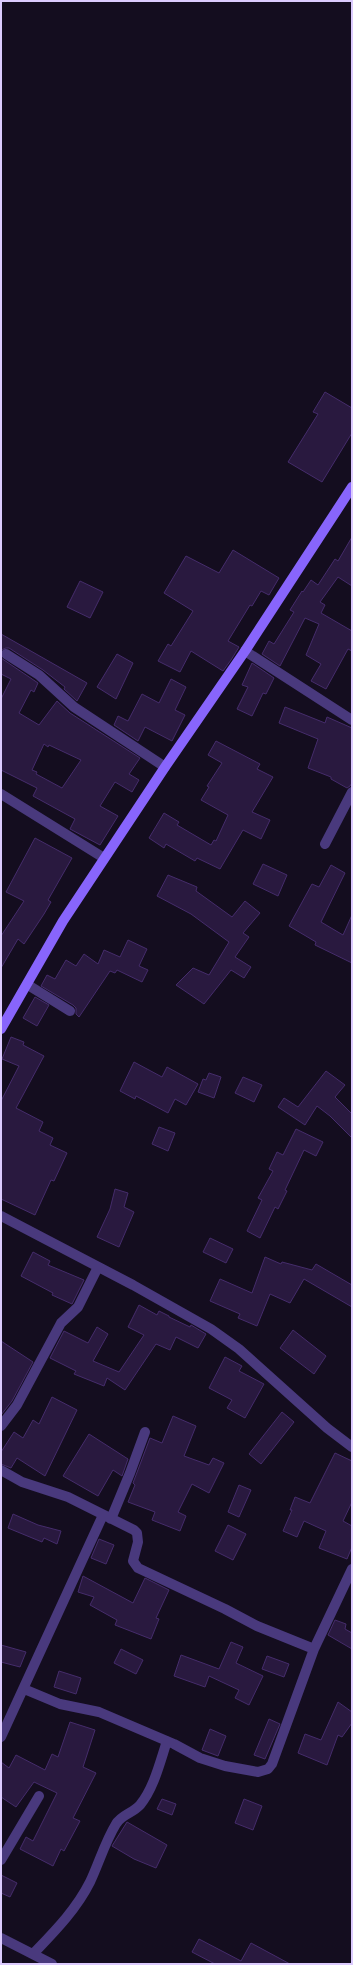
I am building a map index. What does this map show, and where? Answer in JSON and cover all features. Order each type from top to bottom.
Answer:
[{"type":"street","points":[[1,1029],[28,985],[63,921],[165,766],[245,651],[352,487]]},
{"type":"street","points":[[245,651],[352,720]]},
{"type":"street","points":[[6,654],[39,675],[74,707],[165,766]]},
{"type":"street","points":[[324,844],[352,792]]},
{"type":"street","points":[[1,794],[104,858]]},
{"type":"street","points":[[28,985],[70,1011]]},
{"type":"street","points":[[1,1216],[211,1329],[239,1349],[327,1428],[352,1446]]},
{"type":"street","points":[[1,1426],[17,1405],[61,1322],[78,1307],[98,1267]]},
{"type":"street","points":[[1,1736],[107,1517],[130,1473],[145,1432]]},
{"type":"street","points":[[1,1470],[22,1482],[68,1497],[137,1533],[138,1542],[133,1561],[138,1568],[206,1599],[257,1626],[314,1649]]},
{"type":"street","points":[[24,1689],[60,1704],[99,1712],[167,1741],[200,1758],[225,1766],[258,1772],[268,1769],[283,1738],[314,1649],[352,1569]]},
{"type":"street","points":[[32,1954],[61,1925],[79,1901],[90,1883],[116,1823],[138,1807],[143,1801],[167,1741]]},
{"type":"street","points":[[1,1860],[39,1796]]},
{"type":"street","points":[[1,1938],[52,1964]]},
{"type":"building","points":[[325,392],[352,408],[352,433],[322,482],[288,462],[318,414],[313,412]]},
{"type":"building","points":[[352,537],[352,586],[338,577],[320,602],[325,605],[321,613],[352,631],[352,651],[348,649],[326,689],[311,681],[321,664],[306,655],[319,624],[305,618],[280,666],[262,654],[269,641],[274,644],[294,612],[290,610],[302,591],[303,592],[311,580],[318,585],[335,559],[338,561]]},
{"type":"building","points":[[233,550],[279,578],[269,595],[261,591],[252,606],[250,605],[228,641],[239,647],[231,660],[223,671],[191,651],[180,672],[158,661],[168,644],[171,646],[193,611],[164,593],[186,556],[219,573]]},
{"type":"building","points":[[80,581],[103,592],[90,618],[67,607]]},
{"type":"building","points":[[1,634],[87,683],[77,701],[64,689],[65,687],[43,670],[9,648],[1,650]]},
{"type":"building","points":[[117,654],[133,663],[116,699],[97,687]]},
{"type":"building","points":[[1,658],[38,683],[34,692],[31,690],[19,713],[39,725],[57,701],[70,713],[140,758],[129,774],[139,780],[132,792],[115,782],[100,806],[118,816],[100,845],[70,829],[75,819],[33,796],[37,788],[1,770],[1,699],[11,679],[1,674]],"holes":[[[44,744],[48,747],[49,745],[81,760],[62,788],[36,774],[37,772],[32,770]]]},
{"type":"building","points":[[252,663],[274,678],[266,694],[263,693],[252,716],[237,709],[248,687],[242,685]]},
{"type":"building","points":[[171,679],[186,687],[175,710],[185,715],[172,741],[145,727],[138,741],[114,725],[118,716],[128,721],[142,694],[159,703]]},
{"type":"building","points":[[285,707],[325,723],[327,717],[352,728],[352,783],[350,786],[347,788],[331,779],[331,777],[308,768],[318,739],[279,723]]},
{"type":"building","points":[[216,741],[260,764],[257,769],[273,777],[252,812],[270,820],[261,839],[243,830],[220,869],[197,858],[195,861],[166,844],[164,848],[149,838],[164,813],[179,822],[177,825],[211,845],[214,840],[216,841],[228,815],[201,800],[209,787],[207,786],[222,763],[208,755]]},
{"type":"building","points":[[35,838],[72,858],[48,900],[51,902],[44,914],[24,944],[18,939],[1,968],[1,936],[24,901],[6,892]]},
{"type":"building","points":[[263,864],[287,875],[278,896],[253,884]]},
{"type":"building","points":[[331,865],[345,873],[321,922],[343,935],[352,915],[352,963],[315,945],[316,942],[289,926],[312,884],[319,887]]},
{"type":"building","points":[[168,875],[197,887],[196,891],[232,917],[245,901],[260,913],[243,933],[249,937],[235,957],[251,967],[244,978],[231,970],[204,1004],[176,985],[193,968],[209,975],[229,942],[191,914],[157,896]]},
{"type":"building","points":[[128,940],[147,949],[139,966],[148,970],[142,982],[117,970],[115,973],[110,971],[79,1017],[76,1014],[76,1008],[73,1005],[41,986],[47,975],[55,979],[66,960],[76,966],[84,954],[98,964],[104,950],[120,957]]},
{"type":"building","points":[[35,997],[49,1005],[37,1026],[23,1018]]},
{"type":"building","points":[[11,1037],[24,1042],[23,1045],[44,1056],[16,1108],[43,1122],[39,1131],[53,1138],[50,1145],[67,1153],[54,1181],[51,1180],[35,1215],[1,1199],[1,1101],[19,1066],[2,1059]]},
{"type":"building","points":[[134,1062],[162,1077],[167,1067],[198,1084],[186,1105],[175,1099],[168,1113],[136,1096],[135,1099],[120,1091]]},
{"type":"building","points":[[326,1071],[345,1085],[335,1097],[352,1114],[352,1138],[330,1116],[317,1106],[305,1125],[278,1107],[284,1098],[298,1107]]},
{"type":"building","points":[[209,1073],[221,1077],[214,1098],[198,1092],[203,1079],[206,1080]]},
{"type":"building","points":[[243,1077],[262,1085],[254,1102],[235,1093]]},
{"type":"building","points":[[159,1127],[175,1133],[168,1151],[152,1144]]},
{"type":"building","points":[[296,1129],[323,1142],[316,1156],[304,1150],[285,1190],[287,1191],[278,1209],[275,1207],[260,1238],[247,1231],[262,1200],[258,1198],[273,1171],[269,1169],[277,1152],[283,1155]]},
{"type":"building","points":[[115,1189],[128,1193],[124,1207],[134,1212],[119,1247],[97,1237],[110,1209]]},
{"type":"building","points":[[210,1238],[233,1249],[226,1263],[203,1252]]},
{"type":"building","points":[[33,1252],[50,1261],[48,1265],[84,1280],[72,1304],[52,1295],[53,1293],[21,1276]]},
{"type":"building","points":[[265,1257],[281,1264],[282,1262],[312,1270],[316,1264],[352,1285],[352,1307],[304,1279],[290,1303],[270,1294],[257,1326],[238,1318],[240,1314],[210,1301],[220,1279],[252,1293]]},
{"type":"building","points":[[139,1305],[157,1315],[159,1311],[190,1327],[191,1325],[206,1334],[198,1348],[176,1337],[170,1350],[156,1344],[125,1390],[107,1378],[104,1386],[74,1374],[76,1371],[50,1358],[64,1331],[88,1343],[97,1327],[108,1334],[93,1361],[119,1372],[144,1335],[128,1327]]},
{"type":"building","points":[[293,1330],[326,1356],[314,1374],[280,1348]]},
{"type":"building","points":[[1,1341],[33,1362],[12,1401],[1,1415]]},
{"type":"building","points":[[225,1357],[242,1366],[239,1371],[264,1384],[245,1418],[227,1408],[232,1400],[209,1388]]},
{"type":"building","points":[[52,1397],[77,1410],[45,1476],[17,1458],[11,1468],[1,1464],[1,1452],[14,1432],[23,1438],[33,1420],[39,1424]]},
{"type":"building","points":[[282,1412],[294,1422],[261,1464],[249,1454]]},
{"type":"building","points":[[173,1416],[196,1426],[184,1456],[209,1465],[213,1458],[224,1463],[209,1493],[192,1484],[178,1512],[186,1516],[180,1531],[152,1520],[155,1512],[128,1502],[135,1485],[133,1483],[150,1438],[162,1443]]},
{"type":"building","points":[[89,1434],[128,1459],[122,1476],[113,1470],[98,1496],[63,1476]]},
{"type":"building","points":[[335,1453],[352,1461],[352,1502],[343,1521],[352,1526],[352,1547],[347,1559],[319,1548],[326,1531],[304,1521],[297,1537],[283,1531],[292,1510],[290,1510],[295,1497],[310,1503]]},
{"type":"building","points":[[239,1485],[251,1490],[239,1517],[228,1512]]},
{"type":"building","points":[[13,1514],[38,1525],[61,1531],[57,1544],[44,1538],[42,1542],[8,1528]]},
{"type":"building","points":[[228,1525],[246,1534],[233,1560],[215,1551]]},
{"type":"building","points":[[99,1539],[114,1545],[106,1564],[91,1558]]},
{"type":"building","points":[[83,1576],[133,1603],[145,1578],[169,1590],[156,1618],[159,1619],[151,1639],[115,1625],[117,1620],[90,1605],[94,1597],[78,1592]]},
{"type":"building","points":[[335,1620],[346,1624],[345,1629],[352,1633],[352,1649],[328,1635]]},
{"type":"building","points":[[231,1642],[243,1647],[236,1663],[263,1676],[249,1705],[235,1698],[239,1690],[209,1676],[205,1687],[174,1676],[181,1655],[219,1669]]},
{"type":"building","points":[[1,1645],[26,1652],[20,1667],[1,1662]]},
{"type":"building","points":[[121,1649],[143,1660],[136,1674],[114,1663]]},
{"type":"building","points":[[267,1656],[289,1664],[284,1677],[262,1669]]},
{"type":"building","points":[[59,1671],[81,1678],[76,1694],[54,1687]]},
{"type":"building","points":[[338,1702],[352,1712],[352,1723],[342,1737],[338,1735],[327,1765],[298,1753],[305,1734],[321,1740]]},
{"type":"building","points":[[269,1719],[280,1724],[265,1759],[254,1755]]},
{"type":"building","points":[[70,1722],[95,1730],[83,1767],[96,1773],[73,1818],[80,1821],[64,1851],[61,1849],[53,1866],[20,1849],[26,1837],[33,1841],[57,1793],[34,1782],[16,1807],[1,1797],[1,1762],[9,1768],[16,1755],[45,1770],[52,1754],[58,1757]]},
{"type":"building","points":[[210,1729],[226,1736],[218,1756],[202,1750]]},
{"type":"building","points":[[162,1799],[176,1804],[172,1815],[157,1809]]},
{"type":"building","points":[[244,1799],[262,1806],[253,1830],[235,1823]]},
{"type":"building","points":[[127,1822],[167,1845],[156,1868],[134,1859],[112,1846]]},
{"type":"building","points":[[1,1875],[17,1883],[10,1897],[1,1893]]},
{"type":"building","points":[[199,1939],[241,1961],[251,1943],[290,1964],[215,1964],[192,1952]]}]
